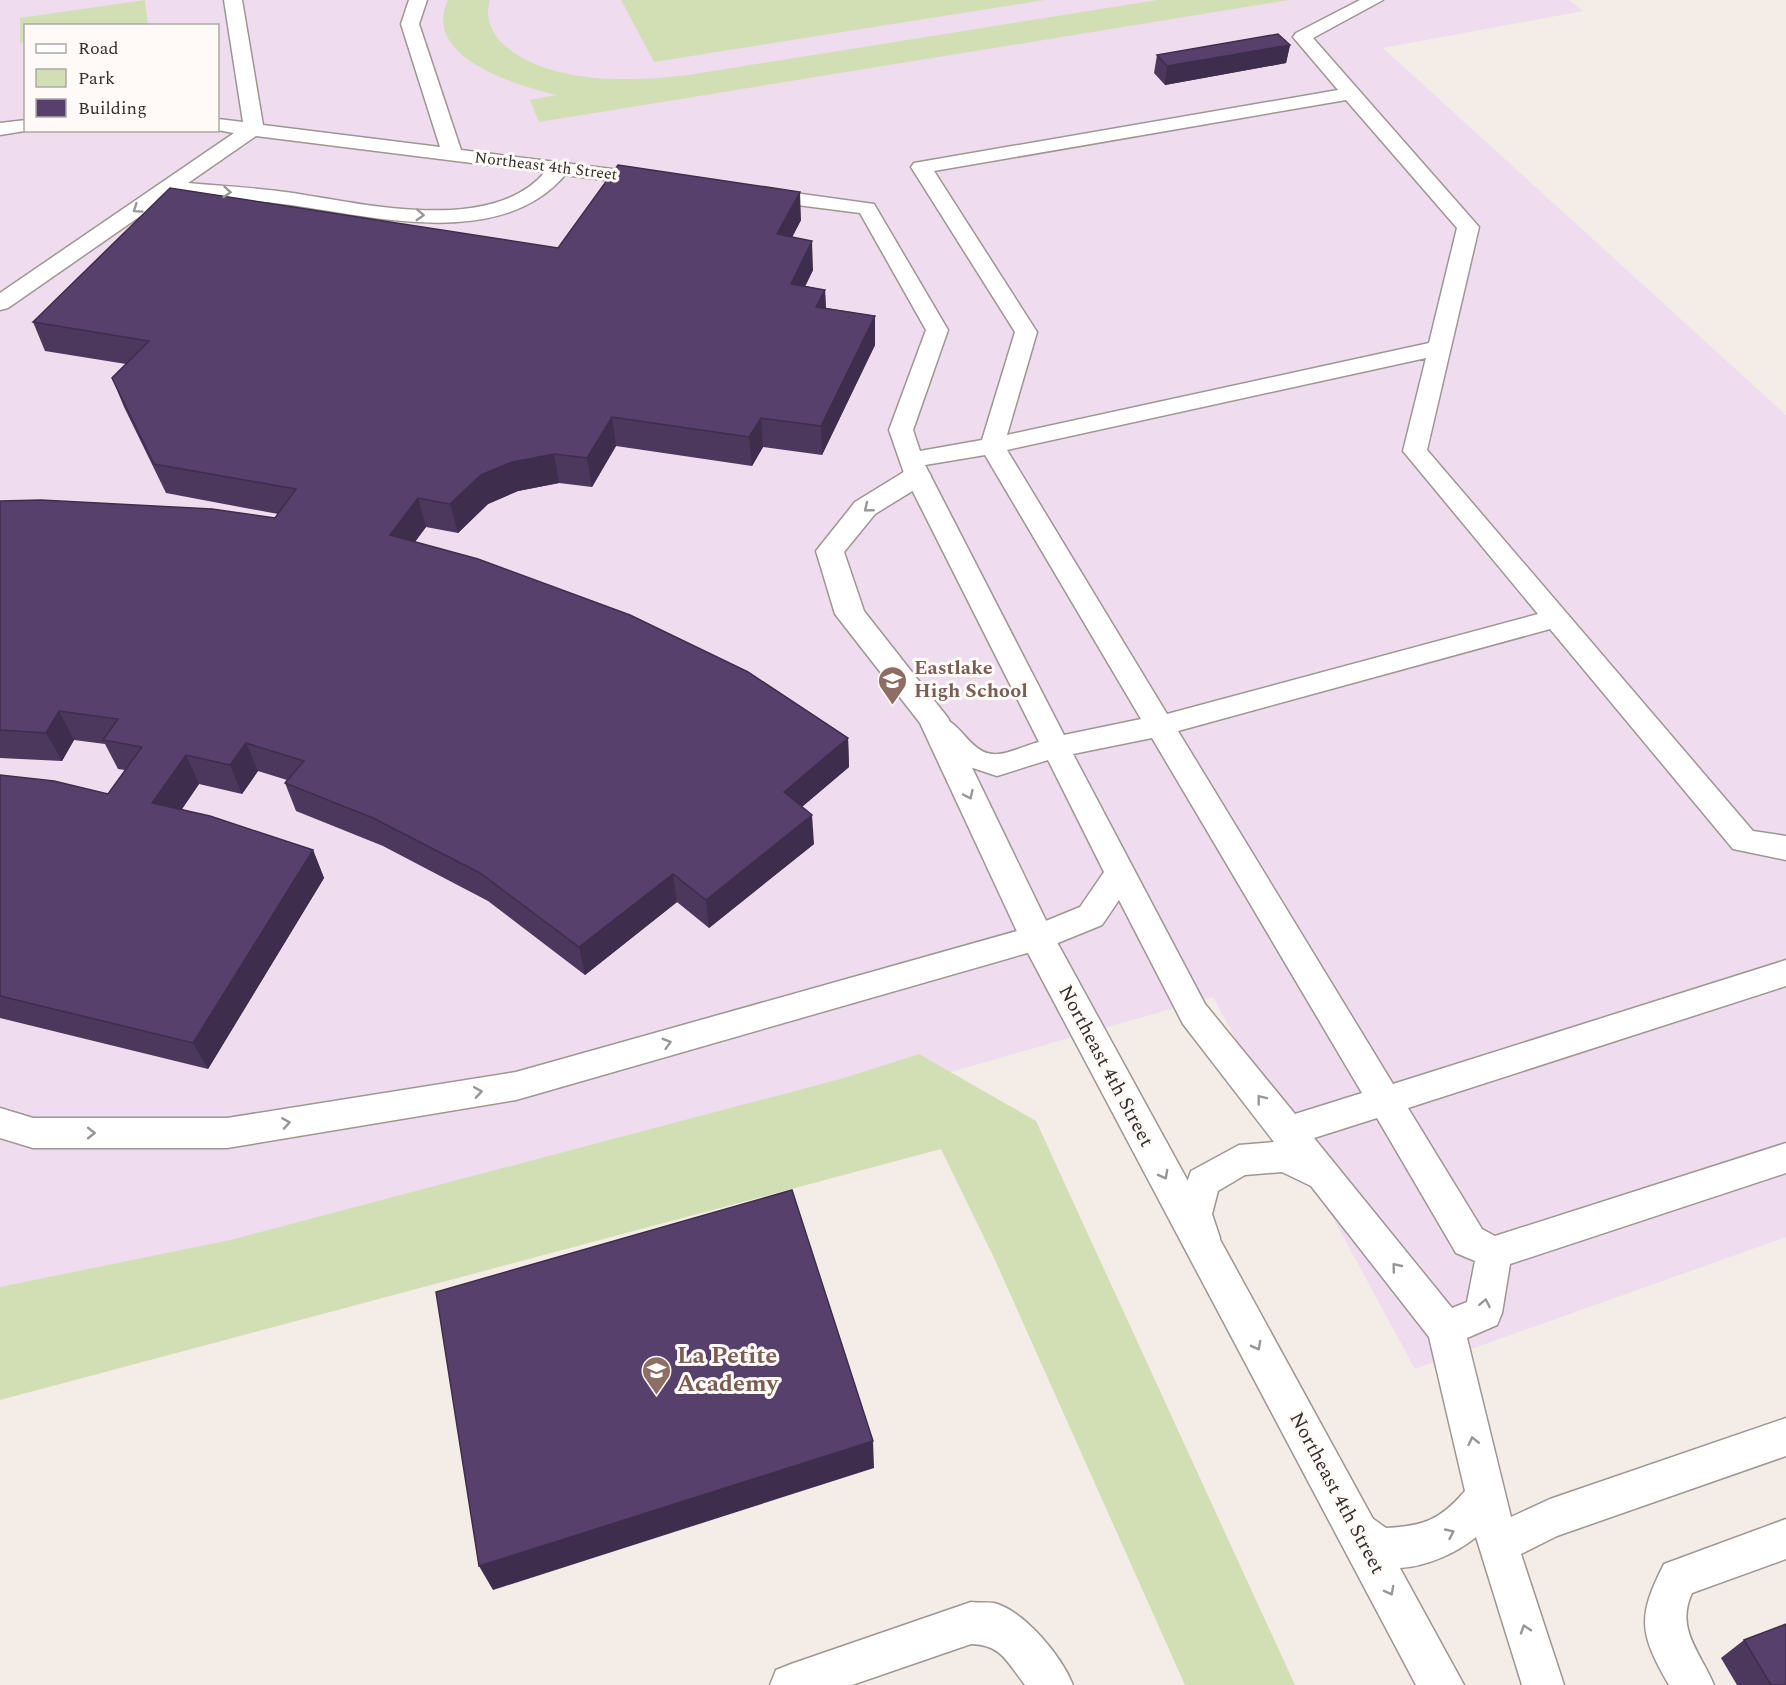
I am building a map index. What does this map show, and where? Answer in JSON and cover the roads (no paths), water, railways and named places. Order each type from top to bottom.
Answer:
[{"type":"street","name":"Northeast 4th Street","points":[[914,468],[865,508],[830,551],[850,614],[933,718],[1037,938],[1441,1685]]},
{"type":"lane","points":[[0,303],[254,128],[233,0]]},
{"type":"lane","points":[[418,0],[410,24],[452,154]]},
{"type":"lane","points":[[1374,0],[1302,37],[1468,226],[1415,451],[1744,841],[1786,848]]},
{"type":"lane","points":[[1351,93],[921,167],[1026,332],[992,446],[1469,1241],[1494,1253],[1786,1158]]},
{"type":"lane","name":"Northeast 4th Street","points":[[219,125],[675,183]]},
{"type":"lane","points":[[0,129],[24,126]]},
{"type":"lane","points":[[168,187],[269,196],[382,212],[446,216],[514,203],[540,190],[560,168]]},
{"type":"lane","points":[[732,190],[867,208],[937,330],[901,430],[914,468],[1119,873],[1194,1014],[1286,1132],[1446,1329],[1498,1544],[1543,1685]]},
{"type":"lane","points":[[914,468],[992,446],[1439,348]]},
{"type":"lane","points":[[933,718],[965,755],[997,765],[1055,747],[1161,726],[1556,618]]},
{"type":"lane","points":[[0,1123],[33,1133],[227,1133],[516,1086],[1037,938],[1092,916],[1119,873]]},
{"type":"lane","points":[[1286,1132],[1786,973]]},
{"type":"lane","points":[[1206,1252],[1194,1214],[1203,1182],[1239,1160],[1286,1156],[1324,1177]]},
{"type":"lane","points":[[1446,1329],[1484,1313],[1494,1253]]},
{"type":"lane","points":[[1498,1544],[1550,1519],[1786,1437]]},
{"type":"lane","points":[[1358,1532],[1380,1549],[1419,1547],[1459,1528],[1486,1497]]},
{"type":"lane","points":[[1693,1685],[1670,1644],[1662,1618],[1667,1597],[1678,1578],[1786,1539]]},
{"type":"lane","points":[[791,1685],[971,1623],[993,1624],[1010,1634],[1053,1685]]},
{"type":"place","name":"Eastlake High School","points":[[893,706]]},
{"type":"place","name":"La Petite Academy","points":[[656,1396]]}]
